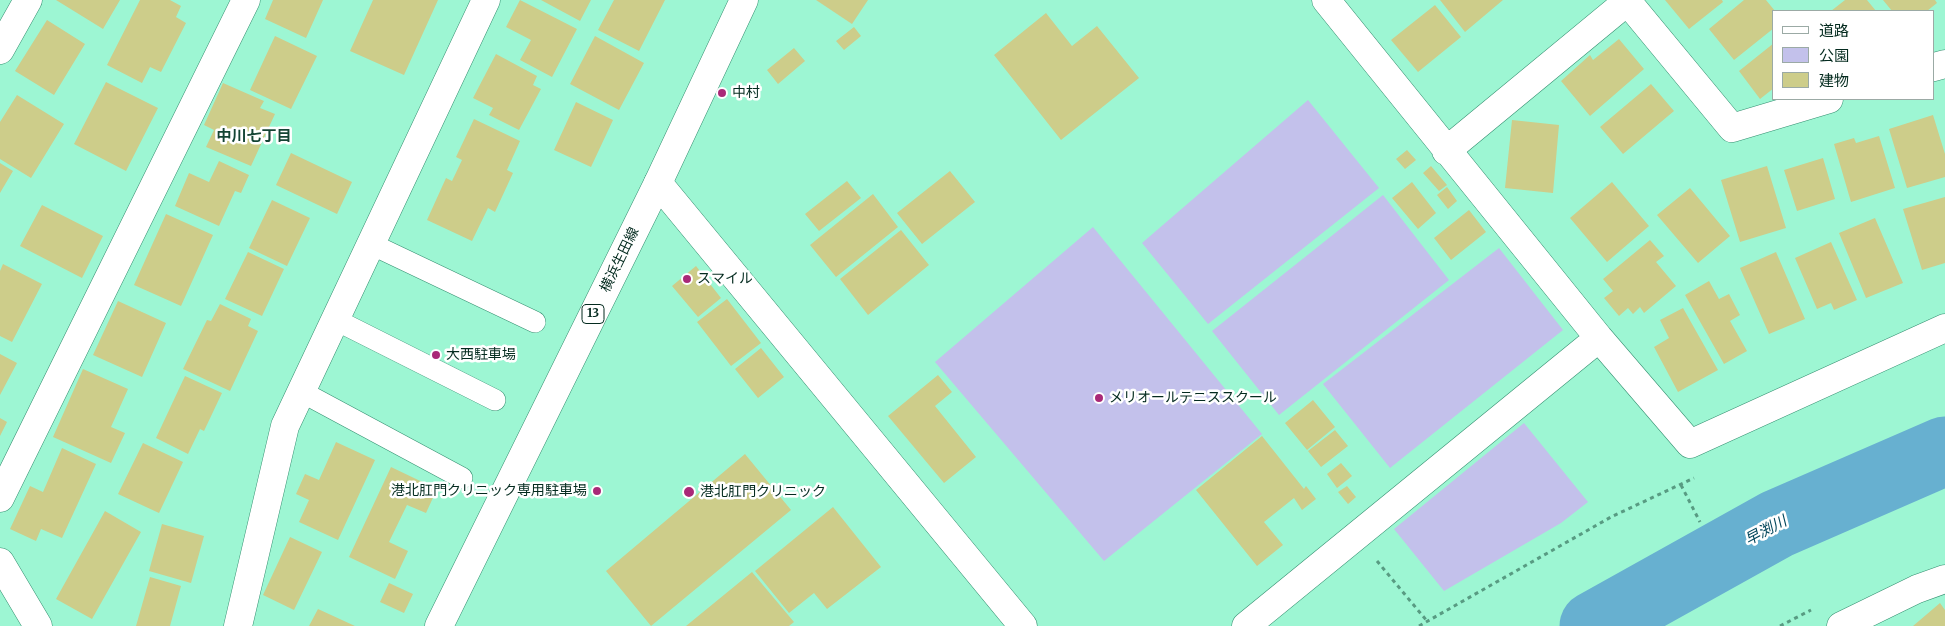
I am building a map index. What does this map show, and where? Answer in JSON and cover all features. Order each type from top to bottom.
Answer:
[{"type":"street","points":[[0,50],[28,0]]},
{"type":"street","points":[[0,498],[246,0]]},
{"type":"street","points":[[238,626],[285,426],[486,0]]},
{"type":"street","name":"横浜生田線","points":[[440,626],[658,183],[744,0]]},
{"type":"street","points":[[1326,0],[1446,151],[1599,338],[1690,444],[1945,328]]},
{"type":"street","points":[[1446,151],[1628,0],[1732,128],[1827,100]]},
{"type":"street","points":[[658,183],[1023,626]]},
{"type":"street","points":[[1246,626],[1599,338]]},
{"type":"street","points":[[0,562],[38,626]]},
{"type":"street","points":[[1841,626],[1917,589],[1945,579]]},
{"type":"lane","points":[[371,244],[535,322]]},
{"type":"lane","points":[[336,320],[495,400]]},
{"type":"lane","points":[[302,392],[462,478]]},
{"type":"path","points":[[1420,626],[1611,517],[1696,477]]},
{"type":"path","points":[[1681,485],[1700,522]]},
{"type":"path","points":[[1357,536],[1427,621]]},
{"type":"green space","points":[[1308,100],[1379,188],[1208,324],[1142,243]]},
{"type":"green space","points":[[1383,195],[1449,280],[1279,415],[1212,331]]},
{"type":"green space","name":"メリオールテニススクール","points":[[1093,227],[1262,434],[1104,561],[935,362]]},
{"type":"green space","points":[[1499,248],[1563,330],[1390,468],[1323,384]]},
{"type":"green space","points":[[1524,423],[1588,502],[1561,523],[1444,591],[1394,529]]},
{"type":"building","points":[[56,0],[120,0],[103,29]]},
{"type":"building","points":[[140,0],[170,0],[181,6],[176,17],[186,23],[161,72],[150,67],[142,83],[107,65]]},
{"type":"building","points":[[273,0],[323,0],[306,38],[265,19]]},
{"type":"building","points":[[373,0],[438,0],[404,75],[350,51]]},
{"type":"building","points":[[520,0],[577,29],[552,77],[520,60],[531,40],[506,27]]},
{"type":"building","points":[[541,0],[591,0],[580,21]]},
{"type":"building","points":[[614,0],[665,0],[639,51],[598,30]]},
{"type":"building","points":[[816,0],[868,0],[852,24]]},
{"type":"building","points":[[1440,0],[1503,0],[1465,32]]},
{"type":"building","points":[[1665,0],[1722,0],[1723,2],[1689,29]]},
{"type":"building","points":[[1744,0],[1766,0],[1774,10],[1772,10],[1772,30],[1734,60],[1709,29]]},
{"type":"building","points":[[1845,0],[1867,0],[1875,10],[1832,10]]},
{"type":"building","points":[[1883,0],[1935,0],[1937,3],[1928,10],[1891,10]]},
{"type":"building","points":[[1435,5],[1461,37],[1418,72],[1391,40]]},
{"type":"building","points":[[1046,13],[1072,46],[1097,26],[1139,78],[1061,140],[994,55]]},
{"type":"building","points":[[47,20],[85,44],[54,95],[15,71]]},
{"type":"building","points":[[854,27],[861,36],[844,50],[836,41]]},
{"type":"building","points":[[275,36],[317,56],[291,109],[250,90]]},
{"type":"building","points":[[595,36],[644,63],[619,110],[570,84]]},
{"type":"building","points":[[1619,39],[1644,69],[1590,116],[1561,81],[1590,55],[1593,60]]},
{"type":"building","points":[[1772,45],[1772,90],[1760,99],[1739,71]]},
{"type":"building","points":[[794,48],[805,61],[778,84],[767,70]]},
{"type":"building","points":[[496,54],[537,76],[533,85],[541,89],[519,130],[489,115],[493,108],[473,98]]},
{"type":"building","points":[[106,82],[158,108],[126,171],[74,144]]},
{"type":"building","points":[[223,83],[264,101],[260,108],[275,114],[251,166],[206,147],[214,130],[204,125]]},
{"type":"building","points":[[1651,84],[1674,111],[1623,154],[1600,127]]},
{"type":"building","points":[[17,95],[64,124],[31,178],[0,159],[0,122]]},
{"type":"building","points":[[576,102],[613,120],[591,167],[554,150]]},
{"type":"building","points":[[1933,115],[1945,154],[1945,177],[1907,188],[1889,129]]},
{"type":"building","points":[[474,119],[520,141],[507,170],[513,173],[495,212],[488,208],[472,241],[427,220],[446,178],[452,181],[462,160],[456,157]]},
{"type":"building","points":[[1512,120],[1559,125],[1553,193],[1505,188]]},
{"type":"building","points":[[1879,136],[1895,188],[1851,202],[1834,144],[1854,138],[1856,143]]},
{"type":"building","points":[[1407,150],[1416,160],[1405,169],[1396,159]]},
{"type":"building","points":[[291,153],[352,182],[337,214],[276,185]]},
{"type":"building","points":[[1823,158],[1835,199],[1797,211],[1784,170]]},
{"type":"building","points":[[219,161],[249,175],[241,193],[235,191],[219,226],[175,206],[189,173],[209,182]]},
{"type":"building","points":[[0,163],[13,171],[0,193]]},
{"type":"building","points":[[1431,166],[1447,185],[1439,191],[1423,173]]},
{"type":"building","points":[[1767,166],[1786,228],[1740,242],[1721,180]]},
{"type":"building","points":[[950,171],[975,202],[922,244],[897,213]]},
{"type":"building","points":[[847,181],[861,198],[819,231],[805,214]]},
{"type":"building","points":[[1412,182],[1436,213],[1418,229],[1392,198]]},
{"type":"building","points":[[1612,182],[1649,226],[1607,262],[1570,218]]},
{"type":"building","points":[[1447,187],[1457,201],[1448,209],[1437,195]]},
{"type":"building","points":[[1690,188],[1730,236],[1698,263],[1657,215]]},
{"type":"building","points":[[873,194],[898,227],[836,277],[810,245]]},
{"type":"building","points":[[1945,197],[1945,263],[1922,270],[1903,209]]},
{"type":"building","points":[[272,200],[310,218],[287,266],[249,248]]},
{"type":"building","points":[[42,205],[103,236],[82,278],[20,246]]},
{"type":"building","points":[[1469,210],[1486,232],[1451,260],[1434,238]]},
{"type":"building","points":[[166,214],[213,235],[181,306],[134,285]]},
{"type":"building","points":[[1875,218],[1903,283],[1866,298],[1839,233]]},
{"type":"building","points":[[901,230],[929,265],[868,315],[840,279]]},
{"type":"building","points":[[1650,240],[1664,256],[1656,262],[1676,286],[1644,313],[1640,307],[1633,314],[1628,308],[1619,316],[1604,298],[1613,291],[1603,279]]},
{"type":"building","points":[[1831,242],[1857,300],[1834,310],[1831,303],[1817,309],[1795,258]]},
{"type":"building","points":[[248,252],[284,269],[262,316],[225,299]]},
{"type":"building","points":[[1776,252],[1805,319],[1769,334],[1740,268]]},
{"type":"building","points":[[3,264],[42,284],[12,342],[0,336],[0,271]]},
{"type":"building","points":[[696,266],[721,298],[698,317],[672,286]]},
{"type":"building","points":[[1709,281],[1719,299],[1729,294],[1740,315],[1730,321],[1747,351],[1724,364],[1685,295]]},
{"type":"building","points":[[727,299],[761,343],[731,366],[697,322]]},
{"type":"building","points":[[118,301],[166,323],[142,377],[93,355]]},
{"type":"building","points":[[220,304],[251,319],[248,326],[258,331],[230,391],[183,369],[207,320],[211,321]]},
{"type":"building","points":[[1683,308],[1718,370],[1678,392],[1654,347],[1669,338],[1660,320]]},
{"type":"building","points":[[761,348],[784,377],[758,398],[735,369]]},
{"type":"building","points":[[0,354],[17,363],[0,395]]},
{"type":"building","points":[[83,369],[128,389],[111,427],[125,433],[111,463],[53,437]]},
{"type":"building","points":[[938,375],[952,392],[935,406],[976,457],[944,483],[888,416]]},
{"type":"building","points":[[185,376],[222,393],[204,431],[200,429],[188,454],[156,438]]},
{"type":"building","points":[[1313,400],[1335,427],[1307,450],[1285,423]]},
{"type":"building","points":[[0,418],[7,422],[0,436]]},
{"type":"building","points":[[1335,430],[1348,446],[1321,467],[1308,451]]},
{"type":"building","points":[[1262,436],[1304,489],[1306,486],[1316,499],[1302,510],[1294,498],[1264,522],[1283,545],[1257,566],[1196,490]]},
{"type":"building","points":[[336,442],[375,460],[338,540],[299,522],[309,500],[296,494],[305,474],[319,480]]},
{"type":"building","points":[[143,443],[183,462],[159,513],[118,494]]},
{"type":"building","points":[[62,448],[96,464],[62,538],[41,529],[36,541],[10,529],[30,486],[43,492]]},
{"type":"building","points":[[745,454],[791,510],[651,626],[606,571]]},
{"type":"building","points":[[1341,463],[1352,476],[1337,488],[1327,474]]},
{"type":"building","points":[[391,467],[437,489],[426,513],[407,505],[389,542],[408,551],[395,579],[349,557]]},
{"type":"building","points":[[1347,486],[1356,497],[1348,504],[1338,492]]},
{"type":"building","points":[[833,507],[881,567],[827,609],[814,593],[789,613],[755,571]]},
{"type":"building","points":[[105,511],[141,532],[92,619],[56,599]]},
{"type":"building","points":[[162,524],[204,536],[191,583],[149,571]]},
{"type":"building","points":[[290,537],[322,552],[294,610],[263,595]]},
{"type":"building","points":[[752,572],[794,622],[789,626],[686,626]]},
{"type":"building","points":[[150,577],[181,586],[170,626],[136,626]]},
{"type":"building","points":[[389,583],[413,594],[404,613],[380,602]]},
{"type":"building","points":[[1940,603],[1945,610],[1945,626],[1913,626]]},
{"type":"building","points":[[318,609],[355,626],[309,626]]},
{"type":"waterway","name":"早渕川","points":[[1594,626],[1777,524],[1945,451]]},
{"type":"place","name":"中村","points":[[722,93]]},
{"type":"place","name":"スマイル","points":[[687,279]]},
{"type":"place","name":"大西駐車場","points":[[436,355]]},
{"type":"place","name":"メリオールテニススクール","points":[[1099,398]]},
{"type":"place","name":"港北肛門クリニック専用駐車場","points":[[597,491]]},
{"type":"place","name":"港北肛門クリニック","points":[[689,492]]},
{"type":"district","name":"中川七丁目","points":[[254,137]]}]
